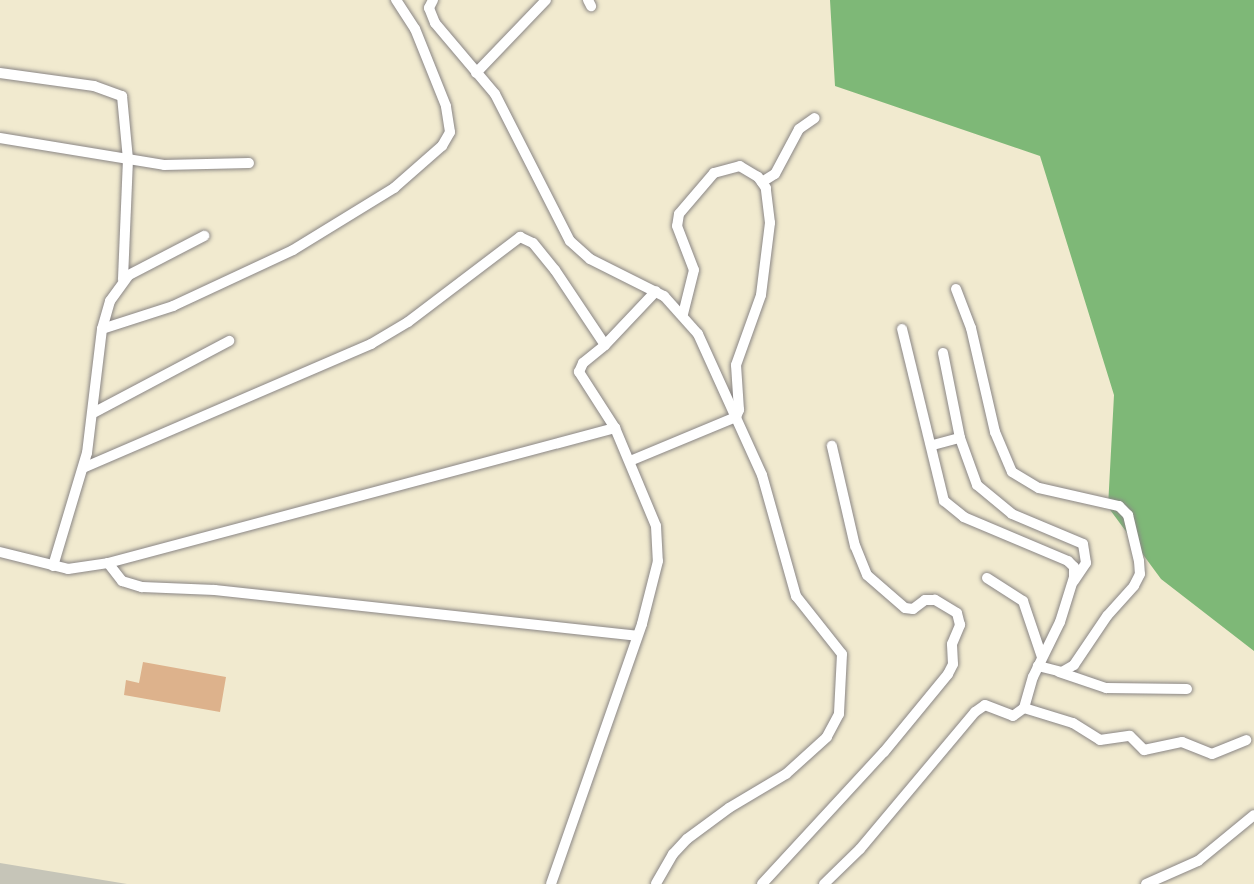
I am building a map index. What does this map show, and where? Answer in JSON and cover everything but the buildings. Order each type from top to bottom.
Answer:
[{"type":"street","points":[[102,329],[173,306],[293,250],[394,188],[442,146],[450,132],[446,106],[415,29],[396,0]]},
{"type":"street","points":[[433,0],[430,11],[441,33],[502,105],[511,130],[550,197],[570,241],[590,260],[656,291],[683,314],[698,334],[771,501],[796,596],[842,654],[840,708],[834,727],[804,761],[687,839],[673,854],[656,884]]},
{"type":"street","points":[[476,73],[546,0]]},
{"type":"street","points":[[0,73],[94,86],[120,94],[128,159],[123,280],[110,301],[102,329],[95,412],[84,468],[53,566]]},
{"type":"street","points":[[762,182],[775,174],[799,129],[815,118]]},
{"type":"street","points":[[0,138],[164,165],[249,163]]},
{"type":"street","points":[[683,314],[694,273],[677,226],[683,206],[706,180],[726,167],[746,169],[762,182],[769,199],[769,239],[758,309],[736,365],[741,400],[736,417]]},
{"type":"street","points":[[123,280],[204,236]]},
{"type":"street","points":[[84,468],[371,344],[408,322],[520,237],[533,243],[550,263],[605,345]]},
{"type":"street","points":[[956,289],[971,328],[995,432],[1012,472],[1038,488],[1114,503],[1125,511],[1130,522],[1140,567],[1138,580],[1107,616],[1082,656],[1069,669],[1059,672]]},
{"type":"street","points":[[551,884],[637,636],[655,577],[658,543],[656,526],[615,428],[579,372],[582,363],[605,345],[656,291]]},
{"type":"street","points":[[824,884],[860,849],[975,712],[986,705],[1013,716],[1024,708],[1040,662],[1060,622],[1073,582],[1074,569],[1068,561],[949,507],[940,491],[933,445],[902,329]]},
{"type":"street","points":[[95,412],[229,342]]},
{"type":"street","points":[[943,352],[960,438],[976,485],[1012,514],[1085,546],[1086,563],[1073,582]]},
{"type":"street","points":[[630,461],[736,417]]},
{"type":"street","points":[[0,552],[53,566],[82,568],[108,563],[615,428]]},
{"type":"street","points":[[933,445],[960,438]]},
{"type":"street","points":[[762,884],[884,752],[948,674],[953,663],[952,644],[960,625],[957,613],[935,600],[925,600],[913,609],[905,608],[867,575],[855,546],[832,446]]},
{"type":"street","points":[[108,563],[115,576],[142,587],[215,590],[637,636]]},
{"type":"street","points":[[987,578],[1023,601],[1040,662],[1059,672],[1106,688],[1187,689]]},
{"type":"street","points":[[1024,708],[1073,723],[1100,740],[1130,736],[1144,750],[1182,742],[1212,754],[1246,740]]},
{"type":"street","points":[[1146,884],[1167,880],[1213,852],[1254,815]]},
{"type":"shaded area","points":[[0,863],[127,884],[0,884]]},
{"type":"green space","points":[[830,0],[1254,0],[1254,651],[1161,579],[1108,507],[1114,395],[1040,156],[835,86]]}]
